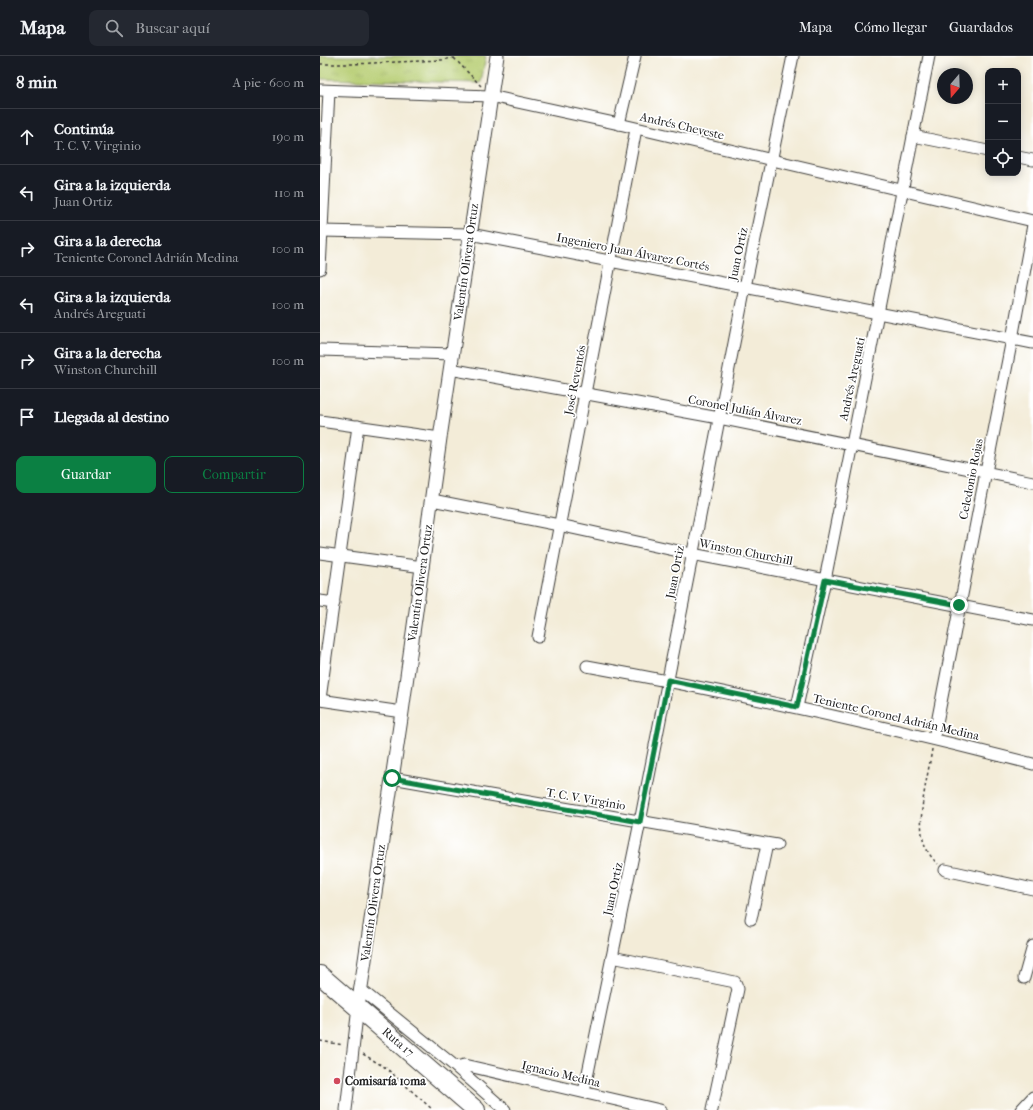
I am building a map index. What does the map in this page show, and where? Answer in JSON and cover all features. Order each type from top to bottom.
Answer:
[{"type":"highway","name":"Ruta 17","points":[[320,975],[476,1110]]},
{"type":"street","name":"Valentín Olivera Ortuz","points":[[346,1110],[360,989],[402,712],[440,438],[497,56]]},
{"type":"street","points":[[619,124],[635,56]]},
{"type":"street","name":"Juan Ortiz","points":[[584,1092],[640,822],[745,287],[793,56]]},
{"type":"street","name":"Andrés Areguati","points":[[797,707],[825,580],[851,444],[879,314],[929,56]]},
{"type":"street","name":"Andrés Cheveste","points":[[324,91],[490,96],[619,124],[1033,221]]},
{"type":"street","points":[[320,269],[324,91]]},
{"type":"street","name":"José Reventós","points":[[538,637],[636,129]]},
{"type":"street","points":[[913,136],[985,150]]},
{"type":"street","points":[[1021,158],[1033,160]]},
{"type":"street","name":"Celedonio Rojas","points":[[934,738],[1033,225]]},
{"type":"street","name":"Ingeniero Juan Álvarez Cortés","points":[[321,231],[470,234],[611,260],[879,314],[1033,343]]},
{"type":"street","points":[[320,350],[453,354]]},
{"type":"street","name":"Coronel Julián Álvarez","points":[[450,369],[719,418],[1033,482]]},
{"type":"street","points":[[320,421],[440,438]]},
{"type":"street","points":[[358,426],[320,700],[402,712]]},
{"type":"street","name":"Winston Churchill","points":[[432,500],[559,525],[692,554],[1033,620]]},
{"type":"street","points":[[320,553],[423,568]]},
{"type":"street","points":[[320,601],[334,603]]},
{"type":"street","name":"Teniente Coronel Adrián Medina","points":[[587,666],[668,680],[797,707],[934,738],[1033,764]]},
{"type":"street","name":"T. C. V. Virginio","points":[[392,778],[772,844],[751,919]]},
{"type":"street","points":[[945,870],[1033,889]]},
{"type":"street","points":[[1024,978],[1033,946]]},
{"type":"street","points":[[612,957],[734,982],[738,989],[712,1110]]},
{"type":"street","name":"Ruta 17","points":[[360,989],[456,1067],[505,1110]]},
{"type":"street","name":"Ignacio Medina","points":[[456,1067],[464,1065],[660,1110]]},
{"type":"street","points":[[1021,1110],[1033,1097]]},
{"type":"path","points":[[320,64],[366,64],[442,60],[457,56]]},
{"type":"path","points":[[454,58],[490,96]]},
{"type":"path","points":[[934,738],[922,812],[922,836],[931,857],[945,870]]},
{"type":"path","points":[[320,1041],[354,1047],[386,1068],[433,1110]]},
{"type":"green space","points":[[320,56],[486,56],[481,83],[320,79]]},
{"type":"place","name":"Comisaría 10ma","points":[[337,1081]]},
{"type":"route","points":[[392,778],[640,822],[668,680],[797,707],[825,580],[959,605]]}]
